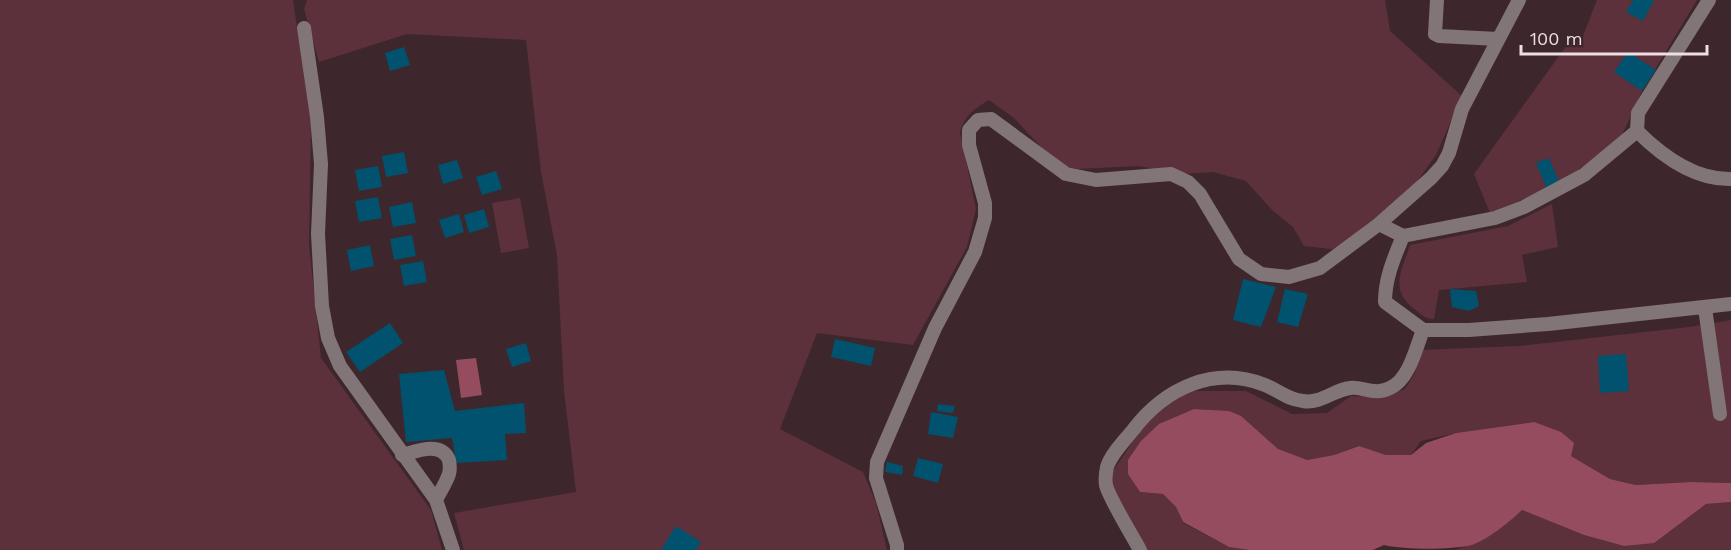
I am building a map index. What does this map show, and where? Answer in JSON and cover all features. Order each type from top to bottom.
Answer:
[{"type":"street","points":[[1437,0],[1435,33],[1439,36],[1498,39]]},
{"type":"street","points":[[897,550],[876,478],[877,462],[935,328],[975,252],[985,218],[985,203],[969,145],[969,130],[978,120],[991,119],[1066,174],[1096,180],[1171,174],[1188,182],[1200,194],[1239,259],[1261,274],[1289,277],[1320,268],[1379,224],[1442,166],[1449,153],[1462,108],[1519,0]]},
{"type":"street","points":[[1709,0],[1638,113],[1637,131],[1654,149],[1677,164],[1698,173],[1722,179],[1731,178]]},
{"type":"street","points":[[304,28],[317,117],[321,164],[318,234],[322,306],[328,338],[340,366],[402,456],[436,500],[453,550]]},
{"type":"street","points":[[1379,224],[1403,236],[1495,218],[1524,207],[1584,175],[1637,131]]},
{"type":"street","points":[[1403,236],[1385,286],[1385,302],[1423,330],[1469,330],[1548,324],[1731,304]]},
{"type":"street","points":[[1705,308],[1720,414]]},
{"type":"street","points":[[1140,550],[1106,486],[1107,466],[1144,415],[1166,397],[1189,384],[1217,378],[1248,380],[1267,386],[1286,398],[1305,402],[1317,401],[1352,387],[1367,391],[1391,388],[1401,380],[1423,330]]},
{"type":"street","points":[[402,456],[431,449],[440,450],[447,456],[450,465],[449,475],[436,500]]},
{"type":"shaded area","points":[[0,0],[293,0],[311,123],[309,245],[321,358],[431,510],[442,550],[0,550]]},
{"type":"shaded area","points":[[307,0],[1385,0],[1390,31],[1462,96],[1436,155],[1408,194],[1362,228],[1340,250],[1304,246],[1293,227],[1271,209],[1246,181],[1213,172],[1181,174],[1139,166],[1078,169],[1059,166],[1014,118],[989,100],[971,113],[964,121],[960,132],[976,209],[967,247],[913,345],[817,333],[780,429],[863,472],[876,503],[887,550],[464,550],[454,513],[576,492],[564,391],[557,255],[541,172],[526,40],[407,34],[319,62],[304,9]]},
{"type":"shaded area","points":[[1597,0],[1697,0],[1642,91],[1621,137],[1560,184],[1490,213],[1474,174],[1572,38],[1580,44]]},
{"type":"shaded area","points":[[520,198],[529,248],[501,253],[492,203]]},
{"type":"shaded area","points":[[1552,204],[1558,247],[1522,255],[1527,282],[1439,290],[1434,319],[1423,316],[1406,302],[1400,287],[1400,279],[1410,245],[1508,226]]},
{"type":"shaded area","points":[[1731,320],[1731,483],[1691,482],[1637,485],[1610,479],[1571,456],[1534,422],[1456,433],[1421,441],[1411,455],[1386,455],[1358,446],[1334,455],[1307,460],[1273,452],[1210,410],[1194,409],[1128,474],[1140,492],[1163,494],[1176,507],[1183,523],[1229,547],[1249,550],[1147,550],[1112,486],[1113,471],[1150,416],[1175,398],[1193,391],[1246,391],[1292,414],[1327,413],[1351,396],[1383,397],[1405,389],[1415,373],[1421,350],[1519,346],[1689,327]]},
{"type":"shaded area","points":[[476,358],[482,395],[461,398],[456,360]]},
{"type":"shaded area","points":[[1194,409],[1229,411],[1241,416],[1278,449],[1307,460],[1334,455],[1359,446],[1386,455],[1411,455],[1426,443],[1456,433],[1534,422],[1561,432],[1574,443],[1571,456],[1610,479],[1636,485],[1691,482],[1731,483],[1731,502],[1706,504],[1654,543],[1624,546],[1584,535],[1522,510],[1485,538],[1463,547],[1416,549],[1384,545],[1373,550],[1249,550],[1229,547],[1183,522],[1176,507],[1163,494],[1140,492],[1128,474],[1128,460],[1141,441],[1159,424]]},
{"type":"shaded area","points":[[1731,502],[1731,550],[1454,550],[1490,534],[1522,510],[1584,535],[1624,546],[1706,504]]},
{"type":"building","points":[[1633,0],[1654,0],[1643,21],[1626,12]]},
{"type":"building","points":[[404,47],[410,65],[390,71],[385,53]]},
{"type":"building","points":[[1628,52],[1656,70],[1642,91],[1614,72]]},
{"type":"building","points":[[404,152],[408,173],[386,177],[382,156]]},
{"type":"building","points":[[1549,158],[1560,184],[1547,189],[1536,163]]},
{"type":"building","points":[[457,160],[463,178],[443,184],[438,165]]},
{"type":"building","points":[[378,166],[382,187],[359,191],[355,170]]},
{"type":"building","points":[[496,171],[502,189],[482,195],[476,177]]},
{"type":"building","points":[[378,197],[382,218],[359,222],[355,201]]},
{"type":"building","points":[[412,202],[416,223],[393,227],[389,207]]},
{"type":"building","points":[[484,209],[489,227],[469,233],[464,215]]},
{"type":"building","points":[[459,214],[464,232],[445,238],[439,220]]},
{"type":"building","points":[[412,235],[416,256],[394,260],[390,239]]},
{"type":"building","points":[[370,245],[374,266],[351,271],[347,250]]},
{"type":"building","points":[[423,261],[427,282],[404,286],[400,265]]},
{"type":"building","points":[[1243,279],[1276,287],[1261,327],[1233,320]]},
{"type":"building","points":[[1285,289],[1308,294],[1298,327],[1277,322]]},
{"type":"building","points":[[1450,289],[1476,291],[1479,306],[1469,311],[1452,307]]},
{"type":"building","points":[[390,323],[403,343],[360,372],[346,352]]},
{"type":"building","points":[[835,339],[875,348],[871,366],[831,357]]},
{"type":"building","points":[[526,343],[531,361],[512,367],[506,349]]},
{"type":"building","points":[[1626,354],[1629,391],[1600,393],[1598,356]]},
{"type":"building","points":[[444,370],[455,411],[524,403],[526,433],[505,434],[507,460],[456,463],[452,438],[406,442],[399,374]]},
{"type":"building","points":[[938,404],[955,406],[953,413],[937,411]]},
{"type":"building","points":[[931,412],[958,417],[953,438],[928,434]]},
{"type":"building","points":[[918,458],[943,464],[938,483],[913,476]]},
{"type":"building","points":[[887,462],[903,466],[902,475],[885,472]]},
{"type":"building","points":[[676,526],[701,542],[696,550],[661,550]]}]
